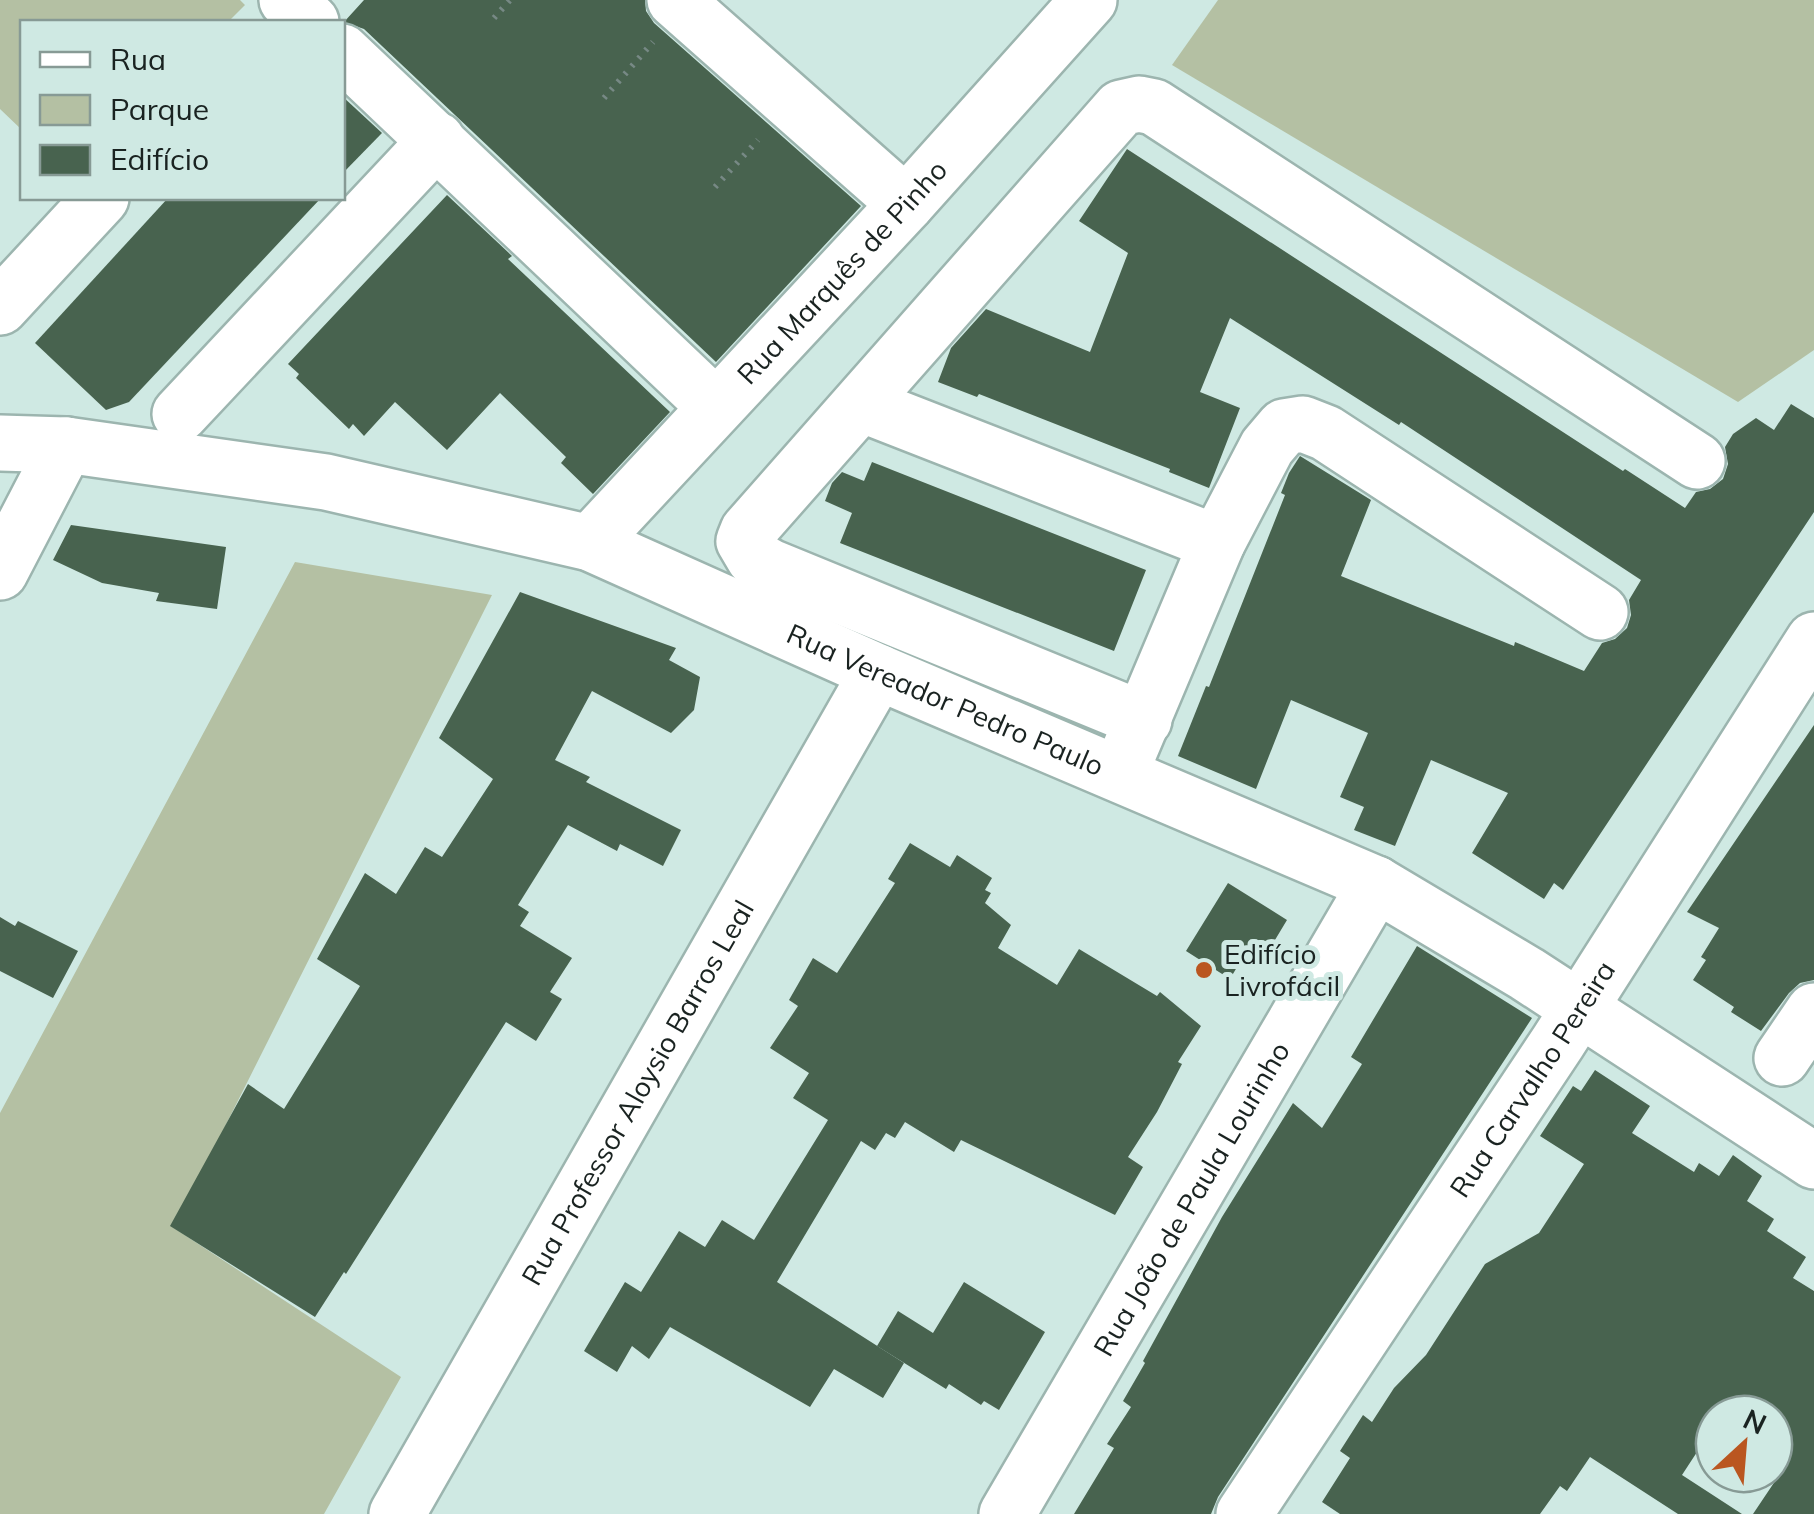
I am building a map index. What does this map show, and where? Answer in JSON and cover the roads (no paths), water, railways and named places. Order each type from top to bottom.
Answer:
[{"type":"street","points":[[264,20],[284,0],[309,20]]},
{"type":"street","name":"Rua Marquês de Pinho","points":[[590,543],[906,204],[1089,0]]},
{"type":"street","points":[[679,4],[906,204]]},
{"type":"street","points":[[345,55],[697,389]]},
{"type":"street","points":[[1144,720],[754,558],[744,541],[748,531],[1121,108],[1139,104],[1154,107],[1697,461]]},
{"type":"street","points":[[180,414],[437,140]]},
{"type":"street","points":[[0,307],[98,200]]},
{"type":"street","points":[[860,404],[1217,543]]},
{"type":"street","points":[[1118,775],[1217,543],[1266,447],[1284,428],[1302,424],[1326,434],[1600,612]]},
{"type":"street","name":"Rua Vereador Pedro Paulo","points":[[0,443],[66,445],[326,482],[590,543],[878,672],[1376,884],[1527,974],[1814,1161]]},
{"type":"street","points":[[0,572],[66,445]]},
{"type":"street","name":"Rua Carvalho Pereira","points":[[1244,1514],[1579,1010],[1814,640]]},
{"type":"street","name":"Rua Professor Aloysio Barros Leal","points":[[397,1514],[878,672]]},
{"type":"street","name":"Rua João de Paula Lourinho","points":[[1007,1514],[1376,884]]},
{"type":"street","points":[[1782,1058],[1814,1010]]},
{"type":"place","name":"Edifício Livrofácil","points":[[1204,970]]}]
